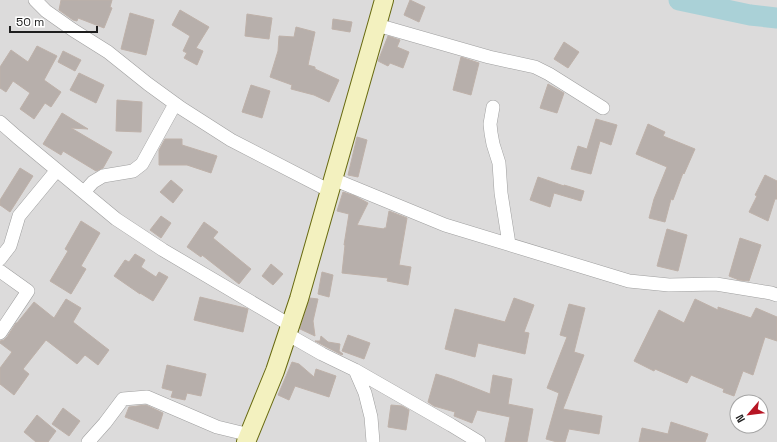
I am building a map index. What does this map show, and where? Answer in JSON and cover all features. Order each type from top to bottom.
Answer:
[{"type":"street","points":[[35,0],[46,11],[108,52],[175,104],[231,140],[332,185],[445,225],[629,281],[669,285],[716,284],[777,295]]},
{"type":"street","points":[[88,442],[123,399],[147,397],[248,439],[275,371],[289,329],[332,185],[384,0]]},
{"type":"street","points":[[377,26],[489,57],[535,67],[550,74],[603,108]]},
{"type":"street","points":[[84,192],[93,182],[102,176],[133,171],[142,164],[175,104]]},
{"type":"street","points":[[493,107],[490,133],[500,164],[501,193],[509,244]]},
{"type":"street","points":[[0,122],[116,219],[289,329],[322,354],[355,370],[479,442]]},
{"type":"street","points":[[0,259],[10,246],[19,216],[57,170]]},
{"type":"street","points":[[0,271],[28,290],[0,333]]},
{"type":"street","points":[[355,370],[366,393],[371,417],[373,442]]},
{"type":"shaded area","points":[[0,0],[777,0],[777,442],[0,442]]},
{"type":"building","points":[[61,0],[112,0],[110,7],[112,8],[104,28],[78,18],[77,21],[73,20],[59,10]]},
{"type":"building","points":[[410,0],[425,7],[419,22],[404,15]]},
{"type":"building","points":[[180,10],[209,27],[196,48],[203,51],[197,65],[184,58],[187,53],[183,51],[190,36],[172,25]]},
{"type":"building","points":[[130,13],[154,20],[146,55],[121,49]]},
{"type":"building","points":[[247,14],[272,18],[269,39],[245,36]]},
{"type":"building","points":[[333,19],[352,22],[350,32],[332,29]]},
{"type":"building","points":[[296,27],[315,32],[308,65],[315,67],[315,69],[339,80],[329,102],[314,95],[291,89],[292,85],[270,77],[278,51],[279,36],[294,37]]},
{"type":"building","points":[[388,36],[400,40],[397,47],[409,52],[403,68],[390,63],[388,66],[378,61]]},
{"type":"building","points":[[564,42],[579,52],[568,68],[554,59]]},
{"type":"building","points":[[37,46],[57,56],[44,80],[61,92],[51,107],[45,103],[34,119],[20,109],[30,93],[13,81],[6,92],[0,88],[0,67],[11,50],[28,62]]},
{"type":"building","points":[[63,51],[81,60],[75,71],[58,62]]},
{"type":"building","points":[[461,57],[479,63],[471,95],[453,90]]},
{"type":"building","points":[[79,73],[104,85],[96,103],[70,90]]},
{"type":"building","points":[[548,84],[564,93],[557,113],[540,108]]},
{"type":"building","points":[[251,85],[270,91],[262,118],[242,112]]},
{"type":"building","points":[[117,100],[142,102],[141,132],[116,131]]},
{"type":"building","points":[[62,113],[88,129],[71,128],[112,152],[103,168],[96,171],[63,151],[61,155],[43,144]]},
{"type":"building","points":[[596,119],[617,125],[611,145],[600,141],[591,174],[571,169],[578,146],[587,149]]},
{"type":"building","points":[[648,124],[665,132],[663,136],[695,149],[684,174],[683,173],[673,200],[671,199],[665,222],[649,218],[654,199],[667,167],[636,154]]},
{"type":"building","points":[[357,137],[367,140],[358,177],[348,175]]},
{"type":"building","points":[[165,139],[182,139],[182,145],[217,156],[211,173],[187,165],[159,165],[159,150]]},
{"type":"building","points":[[20,168],[33,176],[10,212],[0,205],[0,200]]},
{"type":"building","points":[[765,175],[777,181],[777,199],[775,199],[768,221],[749,212],[757,196],[755,195]]},
{"type":"building","points":[[538,177],[584,191],[581,201],[554,193],[550,207],[530,200]]},
{"type":"building","points":[[171,180],[183,190],[173,203],[160,192]]},
{"type":"building","points":[[343,192],[368,203],[357,225],[384,229],[386,228],[389,211],[407,218],[399,265],[411,267],[408,285],[387,281],[388,278],[342,273],[344,245],[349,214],[337,211]]},
{"type":"building","points":[[161,216],[171,223],[161,238],[150,230]]},
{"type":"building","points":[[81,221],[100,233],[81,266],[86,269],[71,294],[50,281],[68,251],[65,249]]},
{"type":"building","points":[[204,222],[218,232],[213,238],[251,269],[239,284],[202,255],[201,257],[187,247]]},
{"type":"building","points":[[667,229],[687,235],[678,271],[657,266]]},
{"type":"building","points":[[740,238],[761,245],[749,281],[739,280],[729,276]]},
{"type":"building","points":[[135,254],[145,260],[141,267],[156,277],[159,272],[168,277],[153,301],[114,276],[125,260],[129,262]]},
{"type":"building","points":[[271,264],[283,274],[273,285],[262,276]]},
{"type":"building","points":[[322,272],[333,275],[329,297],[318,294]]},
{"type":"building","points":[[200,297],[248,309],[243,332],[194,320]]},
{"type":"building","points":[[310,298],[318,299],[313,321],[315,336],[300,329]]},
{"type":"building","points":[[514,298],[534,305],[524,332],[529,333],[525,354],[478,343],[475,357],[445,349],[455,309],[505,322]]},
{"type":"building","points":[[66,299],[81,308],[73,322],[109,350],[98,365],[85,355],[77,364],[46,340],[23,369],[29,374],[14,395],[0,384],[0,368],[12,352],[0,343],[0,341],[7,337],[16,323],[34,302],[54,318]]},
{"type":"building","points":[[695,299],[718,310],[718,307],[751,318],[756,308],[777,317],[777,341],[765,337],[753,375],[743,371],[735,394],[723,392],[724,389],[691,375],[687,383],[655,369],[654,371],[634,361],[659,310],[684,323]]},
{"type":"building","points":[[569,304],[585,308],[574,352],[584,355],[563,409],[602,416],[599,434],[569,429],[565,442],[557,442],[546,439],[559,393],[547,388],[567,337],[560,335]]},
{"type":"building","points":[[348,335],[370,343],[364,359],[342,351]]},
{"type":"building","points":[[321,336],[328,342],[340,344],[339,351],[343,354],[342,355],[315,341],[320,341]]},
{"type":"building","points":[[292,362],[299,364],[314,377],[316,369],[336,376],[329,397],[295,386],[289,400],[278,395]]},
{"type":"building","points":[[167,365],[206,374],[201,396],[187,393],[185,400],[171,397],[173,391],[162,388]]},
{"type":"building","points":[[436,374],[490,394],[493,375],[512,379],[508,404],[533,409],[527,442],[505,442],[510,417],[477,410],[472,423],[454,416],[455,412],[434,406],[428,402]]},
{"type":"building","points":[[146,405],[163,413],[158,429],[125,417],[129,407]]},
{"type":"building","points":[[391,405],[402,406],[409,410],[406,430],[388,427]]},
{"type":"building","points":[[63,408],[80,421],[69,436],[52,424]]},
{"type":"building","points":[[37,415],[56,431],[48,442],[36,442],[24,432]]},
{"type":"building","points":[[671,422],[708,434],[705,442],[639,442],[642,428],[668,434]]},
{"type":"waterway","points":[[679,0],[750,15],[777,18]]}]
